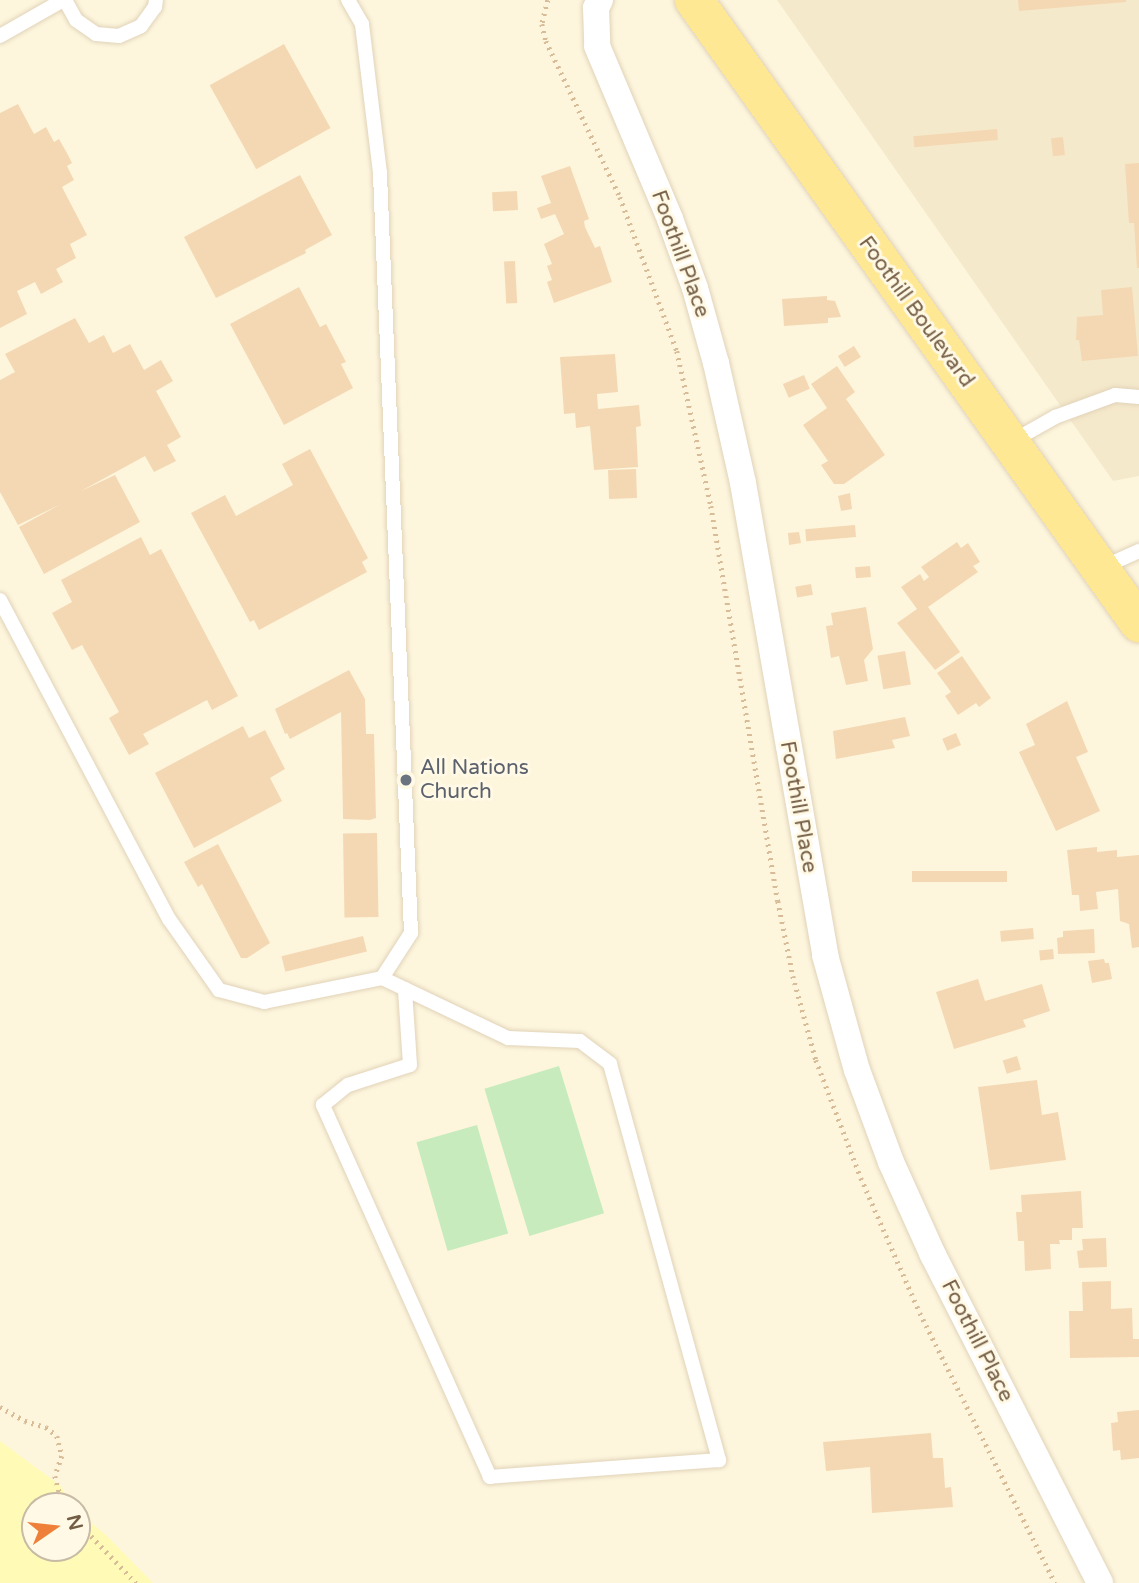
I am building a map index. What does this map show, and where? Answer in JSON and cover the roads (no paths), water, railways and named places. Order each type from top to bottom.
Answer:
[{"type":"main road","name":"Foothill Boulevard","points":[[694,0],[1139,623]]},
{"type":"street","name":"Foothill Place","points":[[600,0],[596,8],[597,46],[670,219],[695,288],[716,363],[743,482],[825,955],[858,1070],[891,1162],[933,1255],[1100,1583]]},
{"type":"lane","points":[[0,36],[64,0],[76,20],[96,34],[119,36],[141,26],[155,7],[156,0]]},
{"type":"lane","points":[[348,0],[362,24],[380,173],[411,933],[382,978]]},
{"type":"lane","points":[[1010,443],[1055,417],[1115,395],[1139,397]]},
{"type":"lane","points":[[1100,568],[1139,551]]},
{"type":"lane","points":[[0,600],[169,919],[219,990],[264,1002],[382,978],[508,1038],[580,1041],[610,1064],[719,1460],[490,1477],[323,1105],[348,1084],[410,1065],[405,989]]},
{"type":"place","name":"All Nations Church","points":[[406,780]]}]
